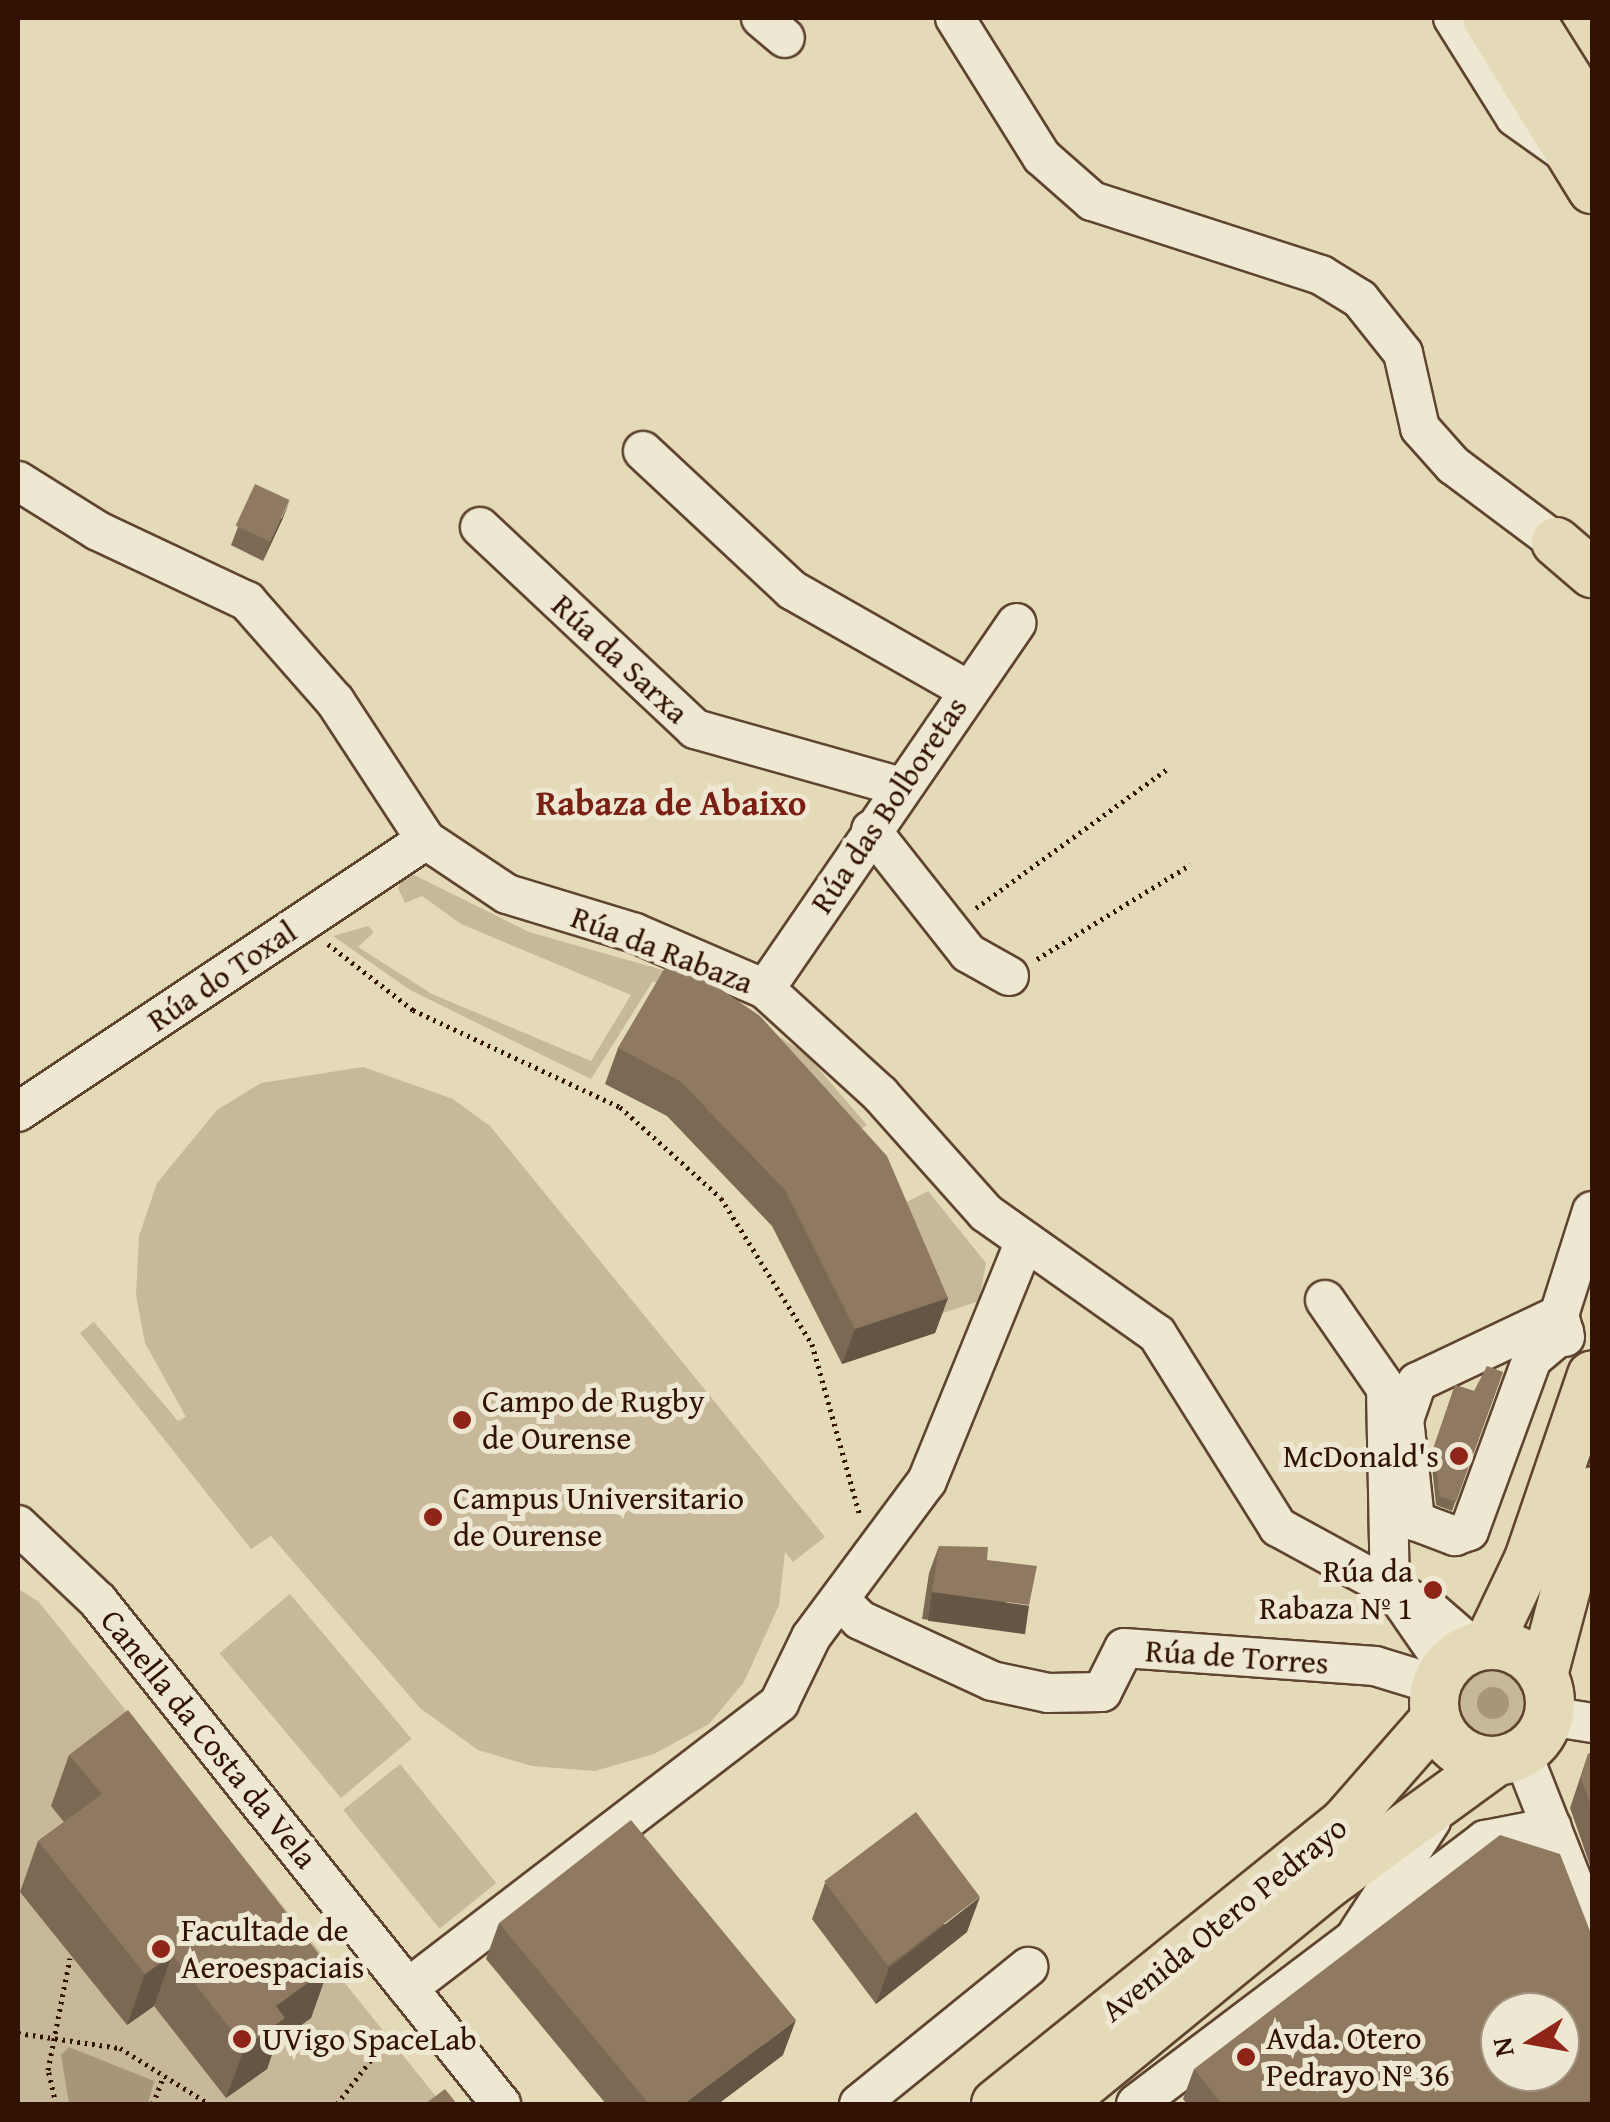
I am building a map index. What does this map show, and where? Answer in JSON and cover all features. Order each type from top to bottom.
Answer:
[{"type":"main road","points":[[1487,18],[1586,155]]},
{"type":"main road","points":[[1530,18],[1586,155]]},
{"type":"main road","points":[[1574,552],[1592,573]]},
{"type":"main road","name":"Avenida Otero Pedrayo","points":[[996,2104],[1344,1822],[1457,1673],[1530,1560],[1588,1387]]},
{"type":"main road","points":[[1540,1726],[1592,1491]]},
{"type":"main road","points":[[1520,1651],[1540,1726],[1460,1752],[1457,1673],[1520,1651]]},
{"type":"main road","name":"Avenida Otero Pedrayo","points":[[1059,2104],[1540,1726]]},
{"type":"street","points":[[954,18],[1042,158],[1092,201],[1321,275],[1360,300],[1404,353],[1420,428],[1453,465],[1574,552]]},
{"type":"street","points":[[1453,18],[1514,116],[1586,155]]},
{"type":"street","points":[[643,451],[792,590],[968,690]]},
{"type":"street","name":"Rúa da Rabaza","points":[[18,481],[98,532],[247,601],[335,701],[426,840],[506,894],[635,933],[766,989],[880,1094],[986,1213],[1157,1334],[1278,1526],[1394,1593]]},
{"type":"street","name":"Rúa da Sarxa","points":[[480,527],[694,729],[898,786]]},
{"type":"street","name":"Rúa das Bolboretas","points":[[766,989],[898,786],[1017,623]]},
{"type":"street","points":[[871,830],[968,953],[1009,976]]},
{"type":"street","name":"Rúa do Toxal","points":[[18,1112],[426,840]]},
{"type":"street","points":[[1561,1324],[1416,1382],[1404,1419],[1416,1521],[1455,1536],[1469,1531],[1532,1358],[1561,1324],[1592,1211]]},
{"type":"street","points":[[408,1988],[630,1810],[719,1758],[779,1703],[810,1637],[883,1550],[927,1481],[1026,1241]]},
{"type":"street","points":[[1325,1300],[1386,1388],[1394,1593],[1457,1673]]},
{"type":"street","points":[[1561,1324],[1588,1387]]},
{"type":"street","name":"Canella da Costa da Vela","points":[[18,1524],[98,1601],[501,2104]]},
{"type":"street","name":"Rúa de Torres","points":[[843,1602],[860,1620],[992,1681],[1048,1693],[1102,1692],[1124,1648],[1457,1673]]},
{"type":"street","points":[[1540,1726],[1552,1827],[1592,1932]]},
{"type":"street","name":"Avenida Otero Pedrayo","points":[[1352,1944],[1440,1802]]},
{"type":"street","name":"Avenida Otero Pedrayo","points":[[1136,2104],[1485,1840],[1552,1827]]},
{"type":"street","points":[[859,2104],[1028,1966]]},
{"type":"path","points":[[949,928],[1167,770]]},
{"type":"path","points":[[1009,976],[1190,866]]},
{"type":"path","points":[[304,921],[413,1010],[620,1107],[721,1198],[812,1344],[850,1500],[883,1550]]},
{"type":"path","points":[[56,2104],[52,2032],[70,1958]]},
{"type":"path","points":[[18,2033],[52,2032],[120,2048],[208,2104]]},
{"type":"path","points":[[338,2104],[383,2044]]},
{"type":"path","points":[[153,2104],[164,2076]]},
{"type":"shaded area","points":[[406,871],[529,932],[684,976],[705,1012],[653,981],[591,1079],[410,990],[333,936],[368,926],[374,932],[358,947],[432,994],[591,1061],[631,995],[461,924],[422,896],[405,903],[398,888]]},
{"type":"shaded area","points":[[729,1005],[805,1053],[867,1125],[841,1142]]},
{"type":"shaded area","points":[[363,1067],[453,1099],[490,1126],[825,1537],[793,1562],[785,1552],[779,1605],[744,1682],[709,1724],[654,1754],[595,1771],[532,1766],[478,1750],[420,1708],[271,1536],[251,1549],[80,1333],[94,1322],[178,1421],[186,1417],[145,1343],[136,1295],[139,1236],[157,1183],[217,1110],[261,1083]]},
{"type":"shaded area","points":[[928,1191],[986,1263],[979,1301],[934,1316],[889,1211]]},
{"type":"shaded area","points":[[18,1589],[38,1601],[442,2104],[18,2104]]},
{"type":"shaded area","points":[[290,1594],[411,1739],[341,1798],[220,1653]]},
{"type":"shaded area","points":[[1493,1667],[1518,1677],[1528,1702],[1518,1727],[1493,1737],[1468,1727],[1458,1702],[1468,1677]]},
{"type":"shaded area","points":[[1493,1687],[1504,1692],[1509,1703],[1504,1714],[1493,1719],[1482,1714],[1477,1703],[1482,1692]]},
{"type":"shaded area","points":[[400,1764],[496,1883],[440,1929],[343,1810]]},
{"type":"shaded area","points":[[69,2047],[154,2081],[148,2104],[69,2104],[61,2055]]},
{"type":"building","points":[[255,484],[289,500],[270,542],[236,526]]},
{"type":"building","points":[[672,956],[760,1016],[887,1156],[948,1298],[855,1329],[785,1190],[680,1081],[618,1048]]},
{"type":"building","name":"McDonald's","points":[[1487,1366],[1503,1372],[1456,1502],[1439,1496],[1434,1446],[1455,1385],[1474,1391]]},
{"type":"building","points":[[939,1546],[988,1547],[987,1560],[1037,1566],[1029,1605],[932,1592]]},
{"type":"building","name":"Facultade de Aeroespaciais","points":[[128,1710],[329,1967],[276,2006],[285,2018],[245,2047],[172,1955],[145,1974],[38,1841],[102,1794],[69,1755]]},
{"type":"building","points":[[1592,1752],[1592,1809],[1581,1778]]},
{"type":"building","points":[[916,1812],[980,1897],[888,1966],[824,1881]]},
{"type":"building","points":[[631,1820],[796,2020],[684,2104],[649,2104],[499,1923]]},
{"type":"building","points":[[1500,1835],[1560,1854],[1592,1936],[1592,2104],[1222,2104],[1194,2069]]},
{"type":"building","points":[[445,2089],[457,2104],[425,2104]]},
{"type":"place","name":"Campo de Rugby de Ourense","points":[[462,1420]]},
{"type":"place","name":"McDonald's","points":[[1459,1456]]},
{"type":"place","name":"Campus Universitario de Ourense","points":[[433,1517]]},
{"type":"place","name":"Rúa da Rabaza Nº 1","points":[[1433,1590]]},
{"type":"place","name":"Facultade de Aeroespaciais","points":[[161,1949]]},
{"type":"place","name":"UVigo SpaceLab","points":[[242,2039]]},
{"type":"place","name":"Avda. Otero Pedrayo Nº 36","points":[[1246,2057]]},
{"type":"district","name":"Rabaza de Abaixo","points":[[671,803]]}]
